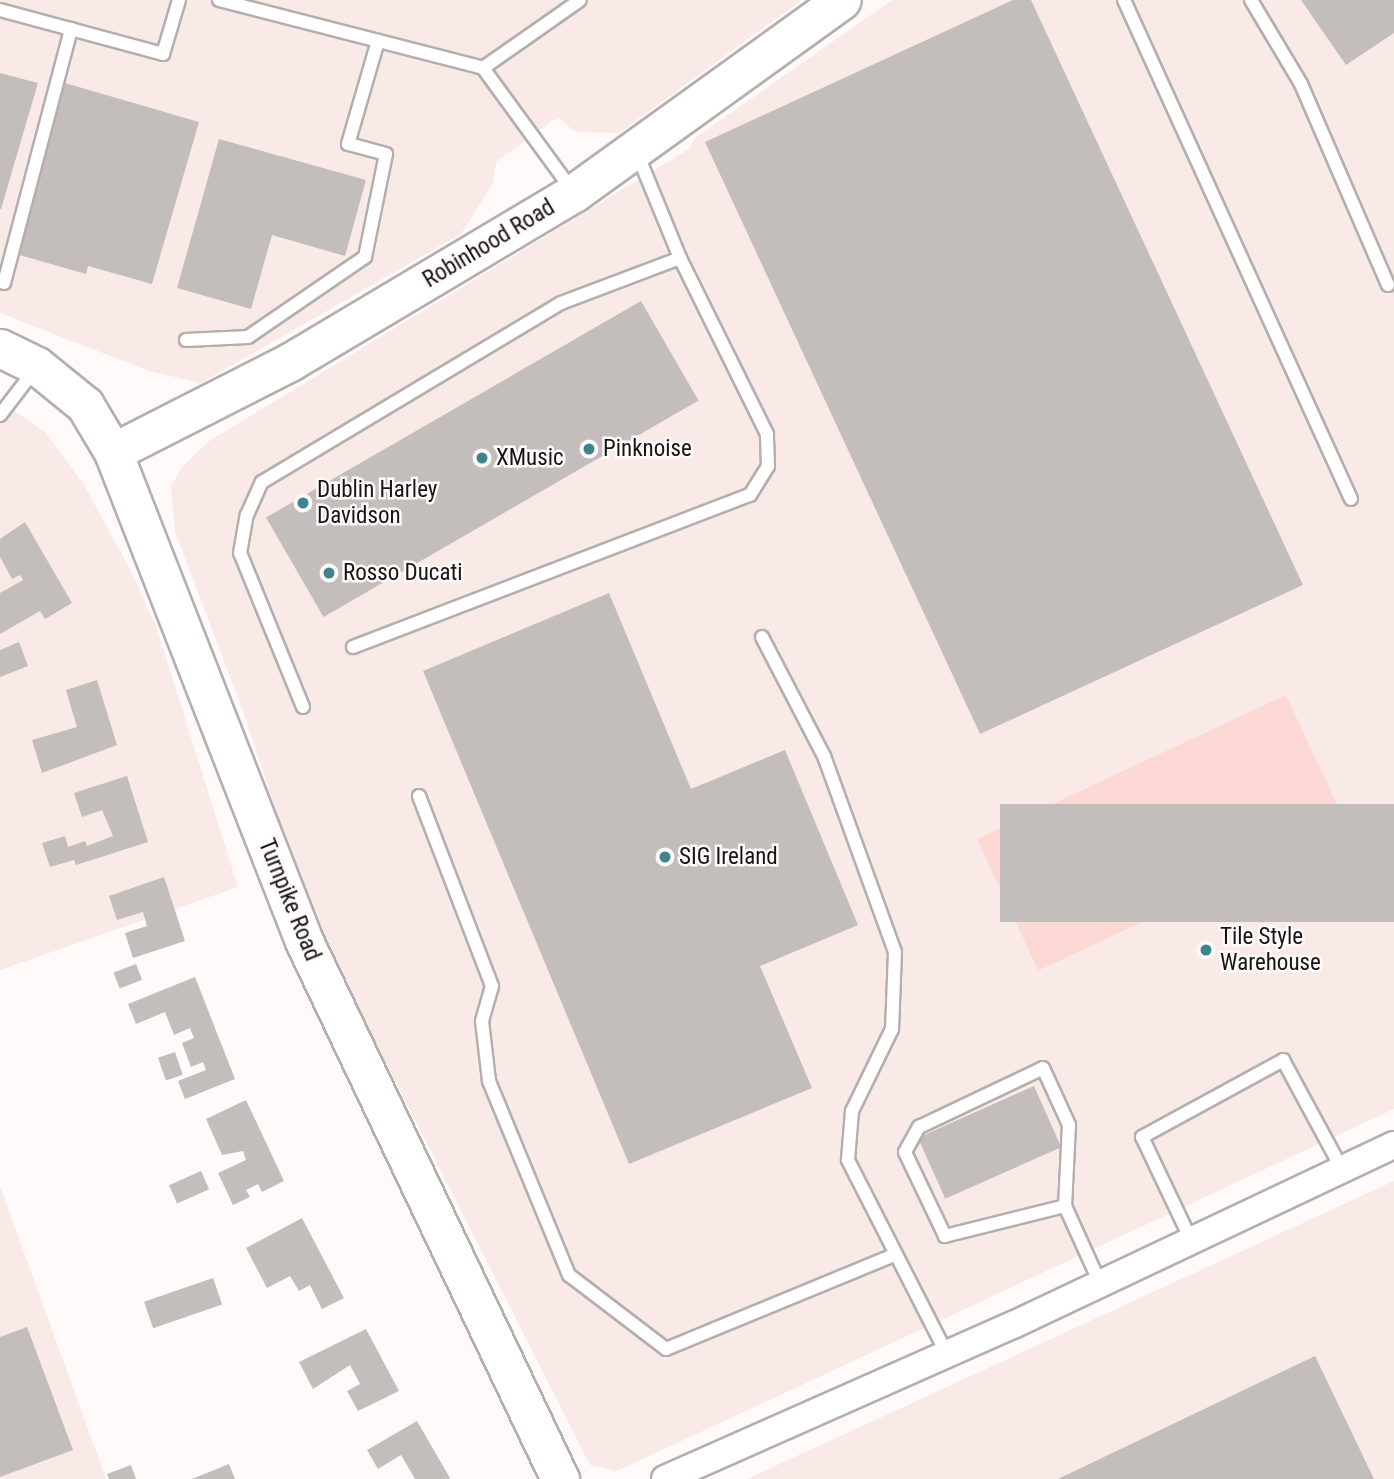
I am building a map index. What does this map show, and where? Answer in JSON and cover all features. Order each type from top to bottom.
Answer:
[{"type":"street","name":"Robinhood Road","points":[[113,452],[290,362],[574,193],[842,0]]},
{"type":"street","name":"Turnpike Road","points":[[0,348],[37,366],[85,405],[113,452],[304,941],[560,1479]]},
{"type":"street","points":[[665,1479],[947,1354],[1394,1145]]},
{"type":"lane","points":[[0,10],[163,54],[179,0]]},
{"type":"lane","points":[[219,0],[483,68],[574,193]]},
{"type":"lane","points":[[483,68],[580,0]]},
{"type":"lane","points":[[1124,0],[1351,499]]},
{"type":"lane","points":[[1251,0],[1301,84],[1388,285]]},
{"type":"lane","points":[[4,283],[71,29]]},
{"type":"lane","points":[[186,340],[248,337],[365,257],[386,154],[348,144],[378,41]]},
{"type":"lane","points":[[353,648],[750,495],[768,466],[767,434],[680,258],[635,149]]},
{"type":"lane","points":[[303,707],[240,553],[247,515],[262,482],[561,303],[680,258]]},
{"type":"lane","points":[[0,415],[37,366]]},
{"type":"lane","points":[[762,637],[824,756],[895,952],[892,1029],[852,1111],[848,1160],[894,1255],[947,1354]]},
{"type":"lane","points":[[419,796],[492,986],[482,1021],[489,1081],[569,1275],[666,1349],[894,1255]]},
{"type":"lane","points":[[1191,1240],[1142,1137],[1283,1060],[1342,1169]]},
{"type":"lane","points":[[1065,1206],[945,1236],[905,1153],[919,1127],[1043,1068],[1069,1125],[1065,1206],[1100,1283]]},
{"type":"shaded area","points":[[0,0],[802,0],[619,133],[575,132],[558,117],[496,162],[493,183],[461,234],[201,383],[149,371],[0,313]]},
{"type":"shaded area","points":[[892,0],[1394,0],[1394,1109],[617,1471],[590,1465],[306,905],[246,719],[175,532],[171,487],[181,468],[209,441],[689,149],[695,138]]},
{"type":"shaded area","points":[[0,401],[45,432],[84,485],[131,571],[157,629],[238,887],[0,970]]},
{"type":"shaded area","points":[[1286,695],[1347,826],[1038,971],[977,839]]},
{"type":"shaded area","points":[[1394,1181],[1394,1479],[747,1479]]},
{"type":"shaded area","points":[[0,1186],[106,1479],[0,1479]]},
{"type":"building","points":[[1013,0],[1031,0],[1303,585],[980,734],[705,142]]},
{"type":"building","points":[[1301,0],[1394,0],[1394,33],[1346,65]]},
{"type":"building","points":[[0,73],[38,83],[1,209],[0,209]]},
{"type":"building","points":[[65,83],[199,122],[152,284],[88,266],[86,274],[16,254]]},
{"type":"building","points":[[219,139],[366,180],[345,256],[272,235],[251,309],[177,288]]},
{"type":"building","name":"XMusic","points":[[641,301],[698,401],[324,617],[266,518]]},
{"type":"building","points":[[25,522],[72,603],[45,619],[40,611],[0,634],[0,593],[23,580],[20,575],[12,579],[0,557],[0,539]]},
{"type":"building","name":"SIG Ireland","points":[[609,593],[691,789],[785,750],[858,925],[760,966],[812,1088],[629,1164],[423,671]]},
{"type":"building","points":[[19,642],[28,666],[0,677],[0,650]]},
{"type":"building","points":[[97,680],[117,745],[42,773],[32,740],[77,727],[66,690]]},
{"type":"building","points":[[127,776],[148,842],[76,865],[74,860],[50,867],[42,843],[65,836],[68,847],[85,841],[87,846],[113,836],[102,810],[82,817],[74,793]]},
{"type":"building","points":[[1000,804],[1394,804],[1394,922],[1000,922]]},
{"type":"building","points":[[164,877],[185,941],[133,958],[125,933],[147,926],[143,912],[117,920],[109,896]]},
{"type":"building","points":[[136,964],[142,980],[120,988],[114,973]]},
{"type":"building","points":[[195,977],[235,1079],[185,1099],[178,1081],[206,1070],[203,1062],[191,1067],[182,1043],[194,1038],[190,1028],[174,1035],[165,1012],[136,1024],[128,1004]]},
{"type":"building","points":[[175,1052],[183,1075],[166,1081],[158,1058]]},
{"type":"building","points":[[1034,1086],[1061,1147],[945,1199],[918,1138]]},
{"type":"building","points":[[246,1100],[284,1181],[262,1192],[258,1184],[246,1190],[250,1197],[233,1205],[218,1173],[246,1160],[243,1151],[222,1155],[206,1119]]},
{"type":"building","points":[[201,1171],[209,1189],[177,1204],[169,1185]]},
{"type":"building","points":[[302,1218],[344,1298],[322,1309],[310,1285],[299,1291],[290,1276],[267,1288],[246,1248]]},
{"type":"building","points":[[213,1278],[222,1304],[153,1328],[144,1302]]},
{"type":"building","points":[[27,1327],[73,1450],[0,1477],[0,1337]]},
{"type":"building","points":[[366,1329],[399,1391],[358,1411],[347,1391],[360,1384],[350,1365],[313,1389],[299,1362]]},
{"type":"building","points":[[1315,1356],[1374,1479],[1058,1479]]},
{"type":"building","points":[[417,1421],[450,1478],[415,1479],[401,1455],[378,1469],[367,1450]]},
{"type":"building","points":[[229,1464],[235,1479],[192,1479]]},
{"type":"building","points":[[131,1465],[136,1479],[109,1479],[107,1474]]},
{"type":"place","name":"Pinknoise","points":[[589,449]]},
{"type":"place","name":"XMusic","points":[[482,458]]},
{"type":"place","name":"Dublin Harley Davidson","points":[[303,503]]},
{"type":"place","name":"Rosso Ducati","points":[[329,573]]},
{"type":"place","name":"SIG Ireland","points":[[665,857]]},
{"type":"place","name":"Tile Style Warehouse","points":[[1206,950]]}]
